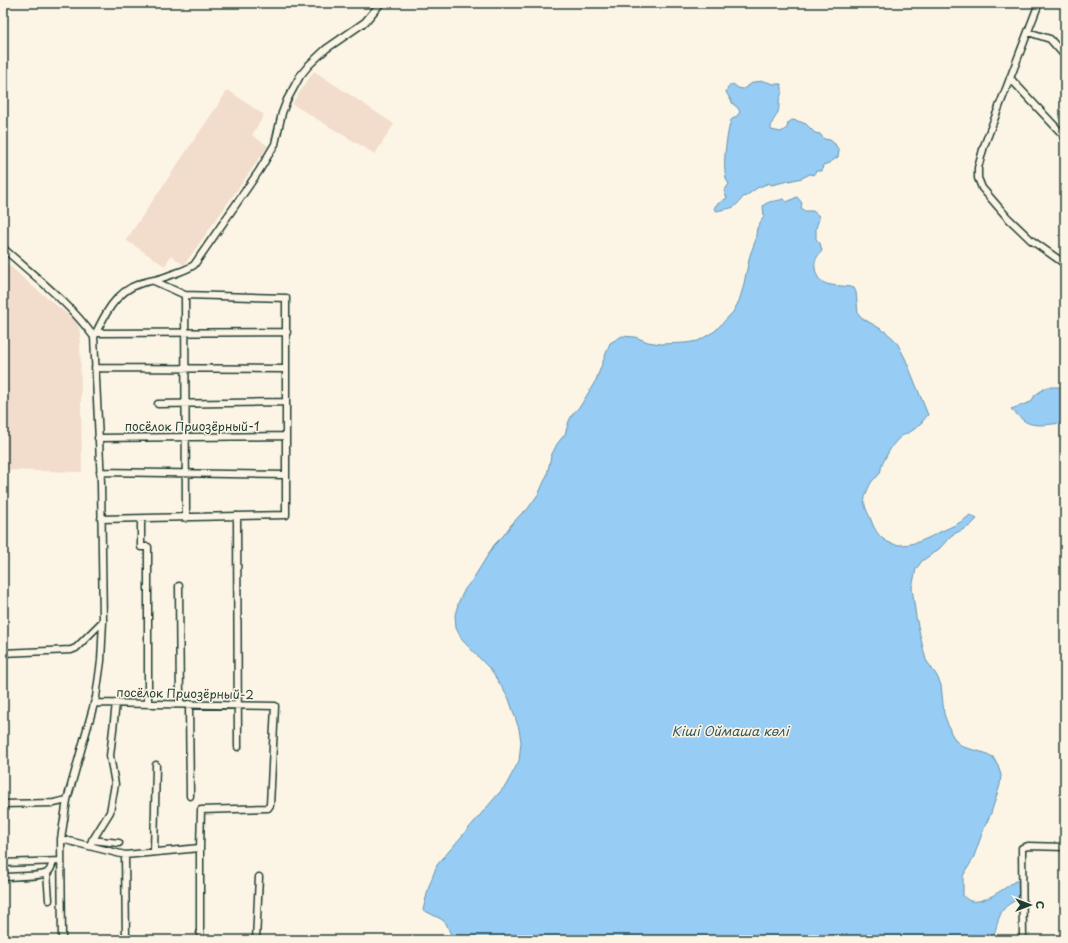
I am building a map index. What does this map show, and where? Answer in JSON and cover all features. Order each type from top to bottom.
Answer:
[{"type":"street","points":[[62,940],[61,839],[68,800],[94,703],[101,661],[103,621],[95,335],[106,313],[120,294],[139,284],[154,281],[187,270],[194,265],[275,144],[282,113],[300,76],[326,49],[366,22],[382,3]]},
{"type":"street","points":[[1038,3],[984,146],[978,168],[978,178],[982,188],[1007,218],[1031,240],[1065,264]]},
{"type":"street","points":[[1028,32],[1050,40],[1065,56]]},
{"type":"street","points":[[1010,78],[1065,136]]},
{"type":"street","points":[[3,248],[68,306],[95,335],[287,332]]},
{"type":"street","points":[[101,519],[286,515],[286,298],[185,295],[154,281]]},
{"type":"street","points":[[185,295],[186,518]]},
{"type":"street","points":[[95,368],[286,369]]},
{"type":"street","points":[[158,404],[186,402],[286,402]]},
{"type":"street","name":"посёлок Приозёрный-1","points":[[98,438],[286,436]]},
{"type":"street","points":[[100,472],[286,475]]},
{"type":"street","points":[[237,516],[238,747]]},
{"type":"street","points":[[141,518],[140,547],[148,547],[148,704]]},
{"type":"street","points":[[178,586],[180,704]]},
{"type":"street","points":[[3,653],[71,650],[76,648],[103,621]]},
{"type":"street","name":"посёлок Приозёрный-2","points":[[94,703],[275,706],[270,805],[268,808],[201,810],[200,848]]},
{"type":"street","points":[[88,846],[110,812],[115,784],[110,756],[116,703]]},
{"type":"street","points":[[189,704],[190,796]]},
{"type":"street","points":[[154,851],[156,765]]},
{"type":"street","points":[[3,804],[54,803],[68,800]]},
{"type":"street","points":[[61,839],[125,854],[200,848],[201,940]]},
{"type":"street","points":[[92,840],[119,843]]},
{"type":"street","points":[[1023,940],[1022,848],[1028,846],[1065,847]]},
{"type":"street","points":[[125,854],[126,940]]},
{"type":"street","points":[[3,863],[61,861]]},
{"type":"street","points":[[3,877],[40,875],[47,873],[53,862]]},
{"type":"street","points":[[47,873],[49,900]]},
{"type":"street","points":[[256,940],[259,877]]},
{"type":"shaded area","points":[[314,71],[394,124],[375,154],[292,104]]},
{"type":"shaded area","points":[[228,90],[264,115],[252,135],[268,146],[184,265],[171,255],[165,266],[126,240]]},
{"type":"shaded area","points":[[3,260],[77,322],[80,331],[82,472],[3,470]]},
{"type":"water","points":[[764,81],[774,84],[781,84],[782,87],[777,115],[772,122],[771,130],[781,132],[787,128],[788,123],[792,120],[806,124],[815,133],[820,134],[824,139],[830,140],[835,144],[839,151],[838,157],[823,165],[822,171],[816,171],[813,175],[810,174],[802,178],[771,185],[769,183],[757,188],[743,197],[734,207],[717,211],[714,209],[716,205],[727,198],[724,191],[729,184],[726,179],[725,163],[729,126],[731,120],[740,112],[726,92],[729,86],[733,84],[738,88],[743,89],[754,82]]},
{"type":"water","name":"Кіші Оймаша көлi","points":[[797,197],[802,203],[801,207],[804,211],[813,211],[819,216],[816,228],[816,239],[820,243],[822,251],[815,261],[815,268],[820,280],[830,285],[854,288],[856,292],[858,313],[862,318],[886,332],[896,341],[905,358],[928,415],[916,428],[895,442],[885,458],[880,473],[868,488],[865,497],[866,509],[876,531],[883,539],[891,543],[899,545],[909,544],[928,538],[959,523],[970,515],[977,519],[970,526],[952,535],[939,549],[922,561],[916,569],[912,588],[916,617],[926,660],[937,676],[941,685],[944,714],[951,733],[956,741],[963,747],[985,753],[993,757],[1001,775],[1000,785],[991,813],[973,859],[963,876],[963,896],[970,901],[982,900],[994,895],[1015,881],[1019,881],[1020,894],[1018,898],[1008,905],[1001,913],[992,940],[453,940],[446,923],[423,910],[429,886],[437,865],[506,785],[519,761],[521,742],[519,729],[509,699],[491,670],[462,640],[456,628],[455,615],[459,601],[465,589],[494,545],[522,513],[527,510],[539,493],[547,475],[551,456],[557,444],[565,434],[572,415],[581,405],[596,380],[610,343],[622,336],[635,337],[648,342],[661,344],[685,343],[698,341],[715,331],[733,312],[739,301],[750,255],[755,242],[757,228],[764,216],[763,206],[770,202],[783,199],[787,202]]},
{"type":"water","points":[[1047,387],[1065,388],[1065,423],[1038,425],[1027,423],[1011,409],[1031,402],[1035,395]]}]
